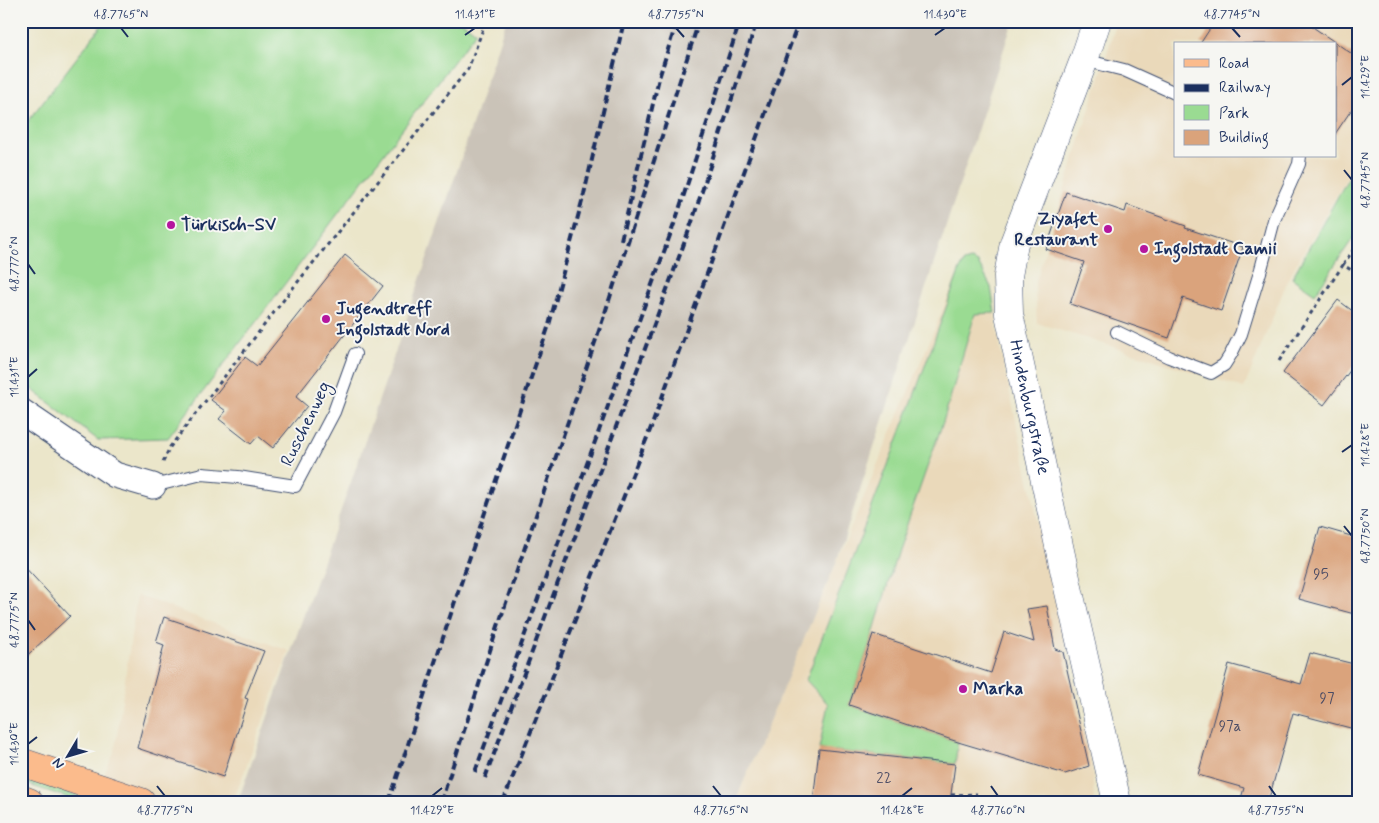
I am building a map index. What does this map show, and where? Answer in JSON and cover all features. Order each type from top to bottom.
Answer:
[{"type":"main road","points":[[32,766],[141,802]]},
{"type":"main road","points":[[21,799],[29,802]]},
{"type":"street","name":"Hindenburgstraße","points":[[1098,21],[1014,243],[1008,276],[1009,314],[1117,802]]},
{"type":"street","points":[[21,410],[115,475],[153,486]]},
{"type":"lane","points":[[1084,60],[1124,70],[1174,93]]},
{"type":"lane","points":[[1117,332],[1169,358],[1211,373],[1224,365],[1232,354],[1241,334],[1274,220],[1299,164],[1300,158]]},
{"type":"lane","name":"Ruschenweg","points":[[153,486],[202,474],[238,477],[295,486],[334,412],[355,354]]},
{"type":"path","points":[[153,486],[170,447],[468,69],[486,21]]},
{"type":"path","points":[[1278,361],[1358,243]]},
{"type":"path","points":[[1344,265],[1358,274]]},
{"type":"path","points":[[951,795],[977,794]]},
{"type":"shaded area","points":[[506,21],[1013,21],[836,563],[735,802],[238,801],[352,479]]},
{"type":"shaded area","points":[[1117,21],[1358,21],[1358,158],[1289,277],[1244,388],[1037,323],[1035,284]]},
{"type":"shaded area","points":[[971,260],[978,263],[991,287],[1001,353],[1092,765],[1094,802],[735,802],[960,269],[964,262]]},
{"type":"shaded area","points":[[137,595],[289,651],[233,802],[92,802],[115,750]]},
{"type":"green space","name":"Türkisch-SV","points":[[105,21],[461,21],[476,32],[168,438],[98,440],[21,381],[21,130]]},
{"type":"green space","points":[[1355,166],[1358,168],[1358,231],[1315,294],[1292,278]]},
{"type":"green space","points":[[971,260],[978,263],[991,287],[995,313],[975,314],[943,422],[898,550],[849,705],[958,742],[955,764],[819,749],[828,704],[806,680],[910,407],[960,269],[964,262]]},
{"type":"green space","points":[[21,777],[85,798],[84,802],[21,782]]},
{"type":"building","points":[[1215,21],[1304,21],[1335,42],[1201,42]]},
{"type":"building","points":[[1336,43],[1358,58],[1358,100],[1336,133]]},
{"type":"building","points":[[1066,192],[1125,212],[1127,205],[1186,226],[1185,228],[1243,247],[1221,311],[1183,298],[1169,338],[1070,304],[1084,262],[1046,249]]},
{"type":"building","points":[[345,255],[383,286],[296,397],[307,406],[273,448],[258,436],[251,444],[219,419],[226,411],[211,400],[245,357],[257,366]]},
{"type":"building","points":[[1338,300],[1358,315],[1358,360],[1324,405],[1283,373]]},
{"type":"building","points":[[1320,527],[1358,538],[1358,615],[1299,599]]},
{"type":"building","points":[[21,563],[70,616],[21,661]]},
{"type":"building","name":"Marka","points":[[1047,606],[1055,649],[1063,652],[1089,766],[1065,774],[958,742],[849,705],[873,634],[991,673],[1004,632],[1034,642],[1027,609]]},
{"type":"building","points":[[164,617],[264,651],[245,698],[248,699],[223,777],[137,748],[164,645],[156,642]]},
{"type":"building","points":[[1310,653],[1358,665],[1358,730],[1293,713],[1268,802],[1240,802],[1244,788],[1198,775],[1229,664],[1301,684]]},
{"type":"building","points":[[819,749],[955,764],[950,802],[813,802]]},
{"type":"railway","points":[[389,802],[549,325],[584,194],[624,21]]},
{"type":"railway","points":[[621,240],[659,78],[677,21]]},
{"type":"railway","points":[[441,802],[495,635],[604,316],[699,21]]},
{"type":"railway","points":[[475,772],[677,216],[740,21]]},
{"type":"railway","points":[[485,778],[692,222],[757,21]]},
{"type":"railway","points":[[503,802],[652,425],[799,21]]},
{"type":"place","name":"Türkisch-SV","points":[[171,225]]},
{"type":"place","name":"Ziyafet Restaurant","points":[[1108,229]]},
{"type":"place","name":"Ingolstadt Camii","points":[[1144,249]]},
{"type":"place","name":"Jugendtreff Ingolstadt Nord","points":[[326,319]]},
{"type":"place","name":"Marka","points":[[963,689]]}]
